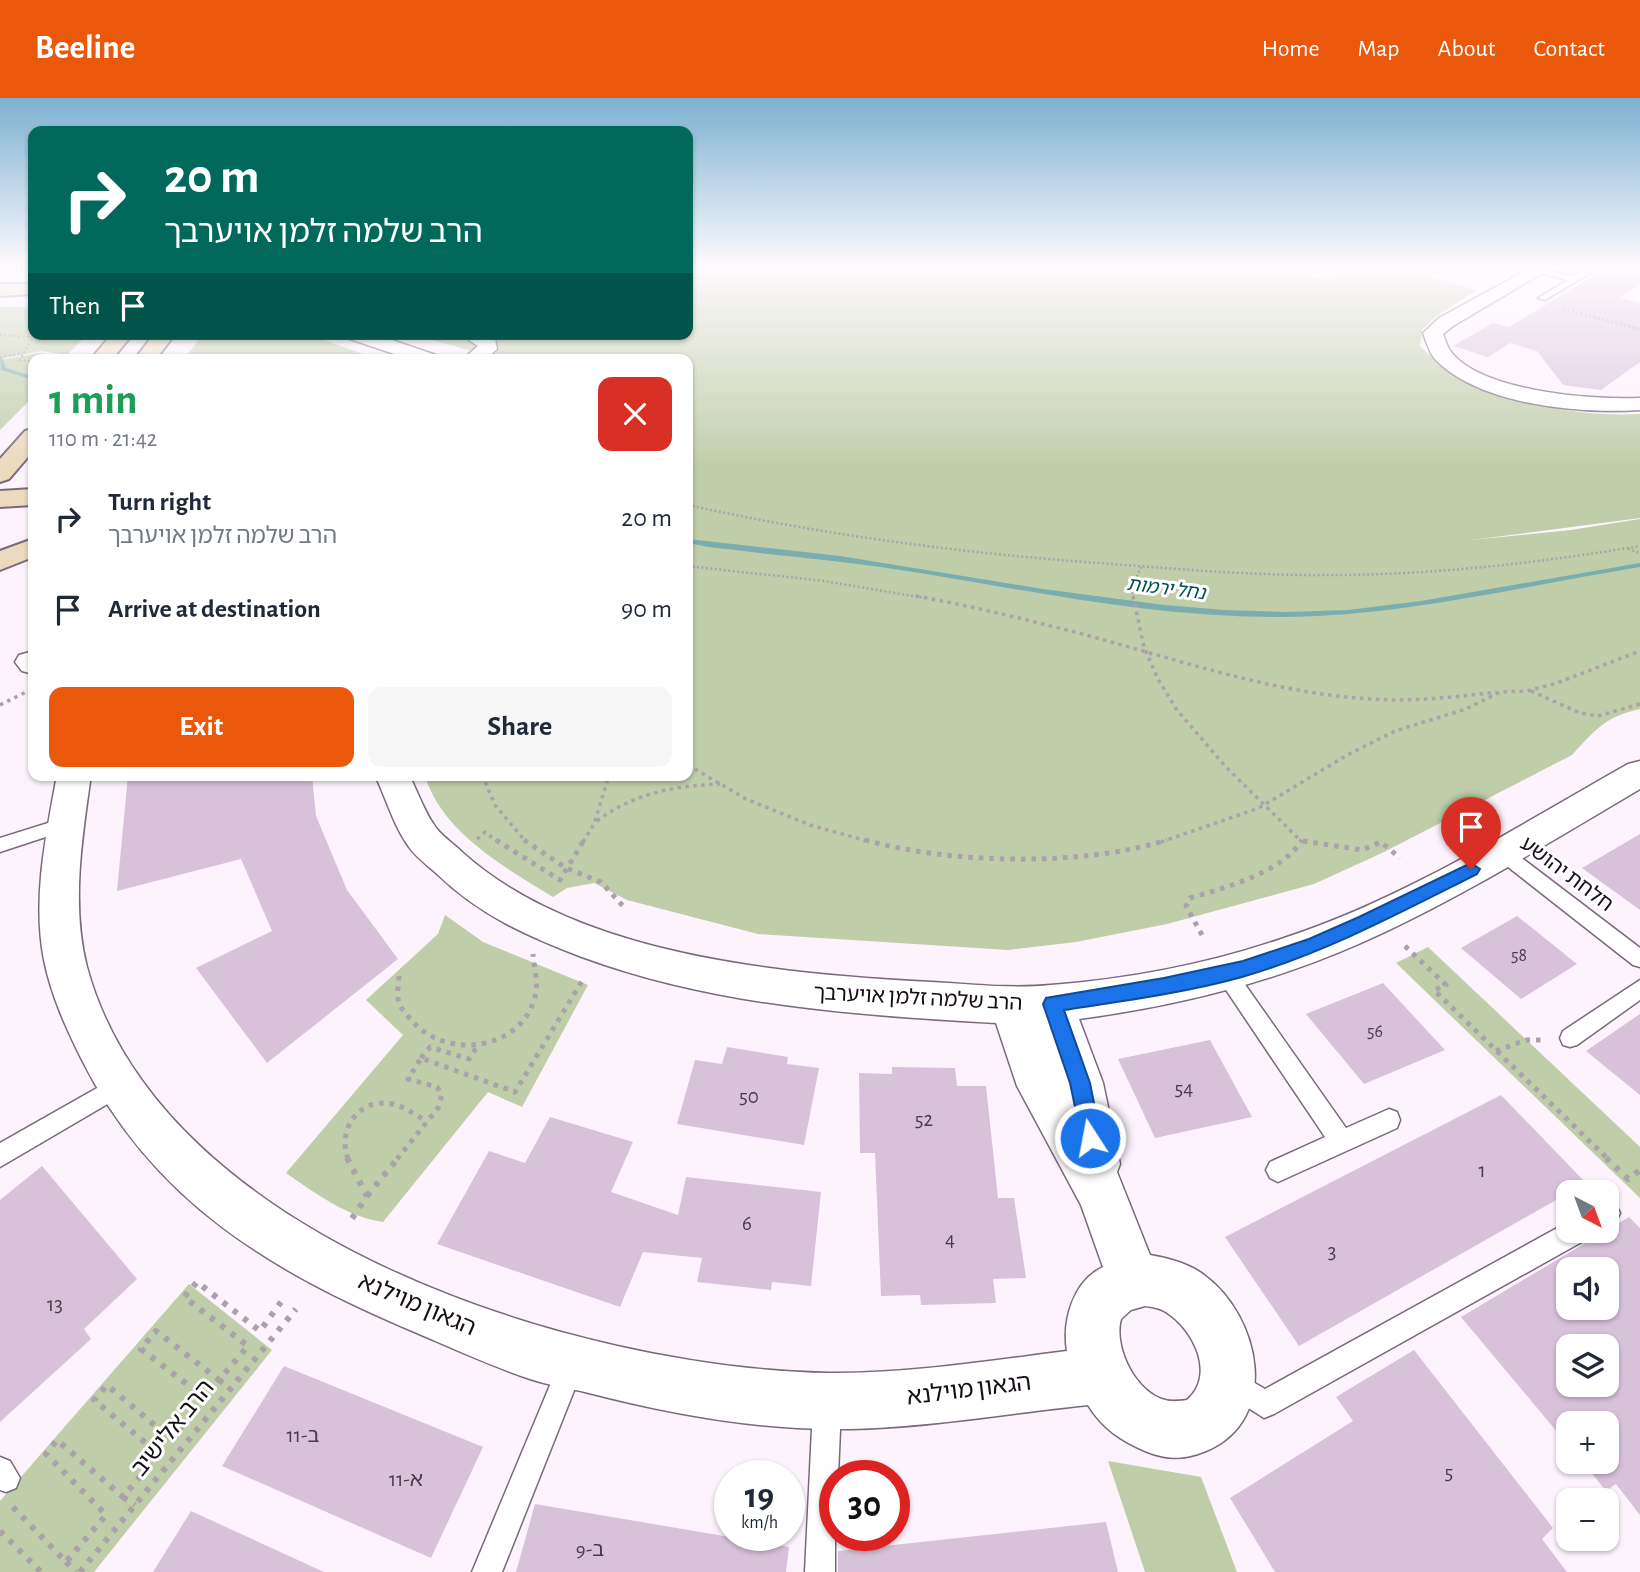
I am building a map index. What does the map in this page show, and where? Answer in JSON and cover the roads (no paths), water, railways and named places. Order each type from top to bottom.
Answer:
[{"type":"main road","points":[[105,354],[118,340]]},
{"type":"main road","points":[[149,354],[160,340]]},
{"type":"main road","points":[[0,474],[27,444]]},
{"type":"main road","points":[[0,499],[28,497]]},
{"type":"street","points":[[1433,335],[1434,347],[1447,361],[1471,375],[1503,388],[1542,399],[1583,405],[1622,407],[1640,404]]},
{"type":"street","points":[[372,340],[414,354]]},
{"type":"street","points":[[480,354],[487,349],[488,343],[482,340]]},
{"type":"street","name":"הרב שלמה זלמן אויערבך","points":[[395,781],[409,815],[428,842],[454,870],[488,896],[565,934],[632,958],[720,979],[797,991],[892,999],[1031,1004],[1164,986],[1243,969],[1302,948],[1433,890],[1640,773]]},
{"type":"street","name":"הגאון מוילנא","points":[[73,781],[59,868],[65,958],[78,1004],[120,1085],[161,1139],[202,1181],[244,1215],[296,1249],[372,1287],[527,1351],[614,1373],[703,1388],[828,1401],[960,1394],[1036,1382],[1100,1376]]},
{"type":"street","points":[[1031,1004],[1040,1086],[1101,1193],[1134,1281]]},
{"type":"street","points":[[1134,1281],[1155,1281],[1176,1288],[1204,1310],[1223,1343],[1228,1380],[1223,1400],[1212,1417],[1195,1427],[1174,1430],[1152,1425],[1131,1414],[1114,1397],[1100,1376],[1092,1349],[1096,1314],[1107,1295],[1134,1281]]},
{"type":"lane","points":[[0,845],[64,824]]},
{"type":"lane","name":"חלחת יהושע","points":[[1500,851],[1640,959]]},
{"type":"lane","points":[[1225,972],[1341,1141]]},
{"type":"lane","points":[[1570,1038],[1640,989]]},
{"type":"lane","points":[[0,1156],[120,1085]]},
{"type":"lane","points":[[1278,1170],[1390,1120]]},
{"type":"lane","points":[[1228,1380],[1264,1404],[1556,1242]]},
{"type":"lane","points":[[487,1572],[573,1362]]},
{"type":"lane","points":[[820,1572],[828,1401]]},
{"type":"waterway","name":"נחל ירמות","points":[[0,359],[3,369],[28,376]]},
{"type":"waterway","name":"נחל ירמות","points":[[693,542],[840,558],[1164,608],[1287,615],[1421,604],[1640,565]]}]
